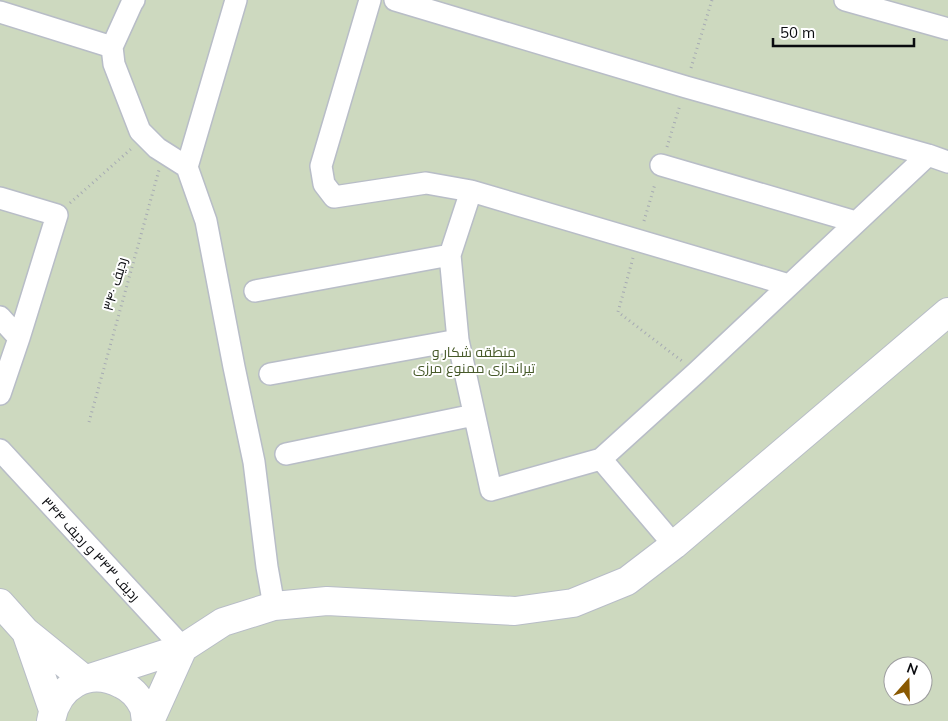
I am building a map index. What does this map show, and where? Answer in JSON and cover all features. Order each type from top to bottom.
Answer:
[{"type":"main road","points":[[52,716],[60,697],[70,686],[183,648],[223,622],[274,606],[327,600],[515,611],[573,603],[627,581],[674,545],[948,312]]},
{"type":"main road","points":[[0,603],[26,632],[87,679],[111,679],[130,689],[143,706],[148,721]]},
{"type":"main road","points":[[26,632],[52,716]]},
{"type":"main road","points":[[148,721],[183,648]]},
{"type":"street","points":[[134,0],[112,47],[114,64],[140,131],[157,148],[187,167]]},
{"type":"street","points":[[236,0],[187,167],[206,221],[254,462],[267,567],[274,606]]},
{"type":"street","points":[[370,0],[321,166],[324,184],[334,198],[426,183],[471,191],[789,284]]},
{"type":"street","points":[[395,0],[938,159]]},
{"type":"street","points":[[845,0],[948,29]]},
{"type":"street","points":[[0,12],[112,47]]},
{"type":"street","points":[[471,191],[450,255],[458,340],[491,490],[601,458],[697,372],[856,222],[938,159]]},
{"type":"street","points":[[661,165],[856,222]]},
{"type":"street","points":[[0,198],[57,215],[0,394]]},
{"type":"street","points":[[255,291],[450,255]]},
{"type":"street","points":[[0,317],[18,338]]},
{"type":"street","points":[[270,374],[458,340]]},
{"type":"street","points":[[286,454],[474,415]]},
{"type":"street","name":"ردیف ۳۴۳ و ردیف ۳۴۴","points":[[0,450],[183,648]]},
{"type":"street","points":[[601,458],[674,545]]},
{"type":"path","points":[[697,372],[618,312],[638,240],[712,0]]},
{"type":"path","points":[[57,215],[145,136]]},
{"type":"path","name":"ردیف ۳۴۰","points":[[89,422],[164,153]]},
{"type":"green space","name":"منطقه شکار و تیراندازی ممنوع مرزی","points":[[0,0],[948,0],[948,721],[0,721]]}]
